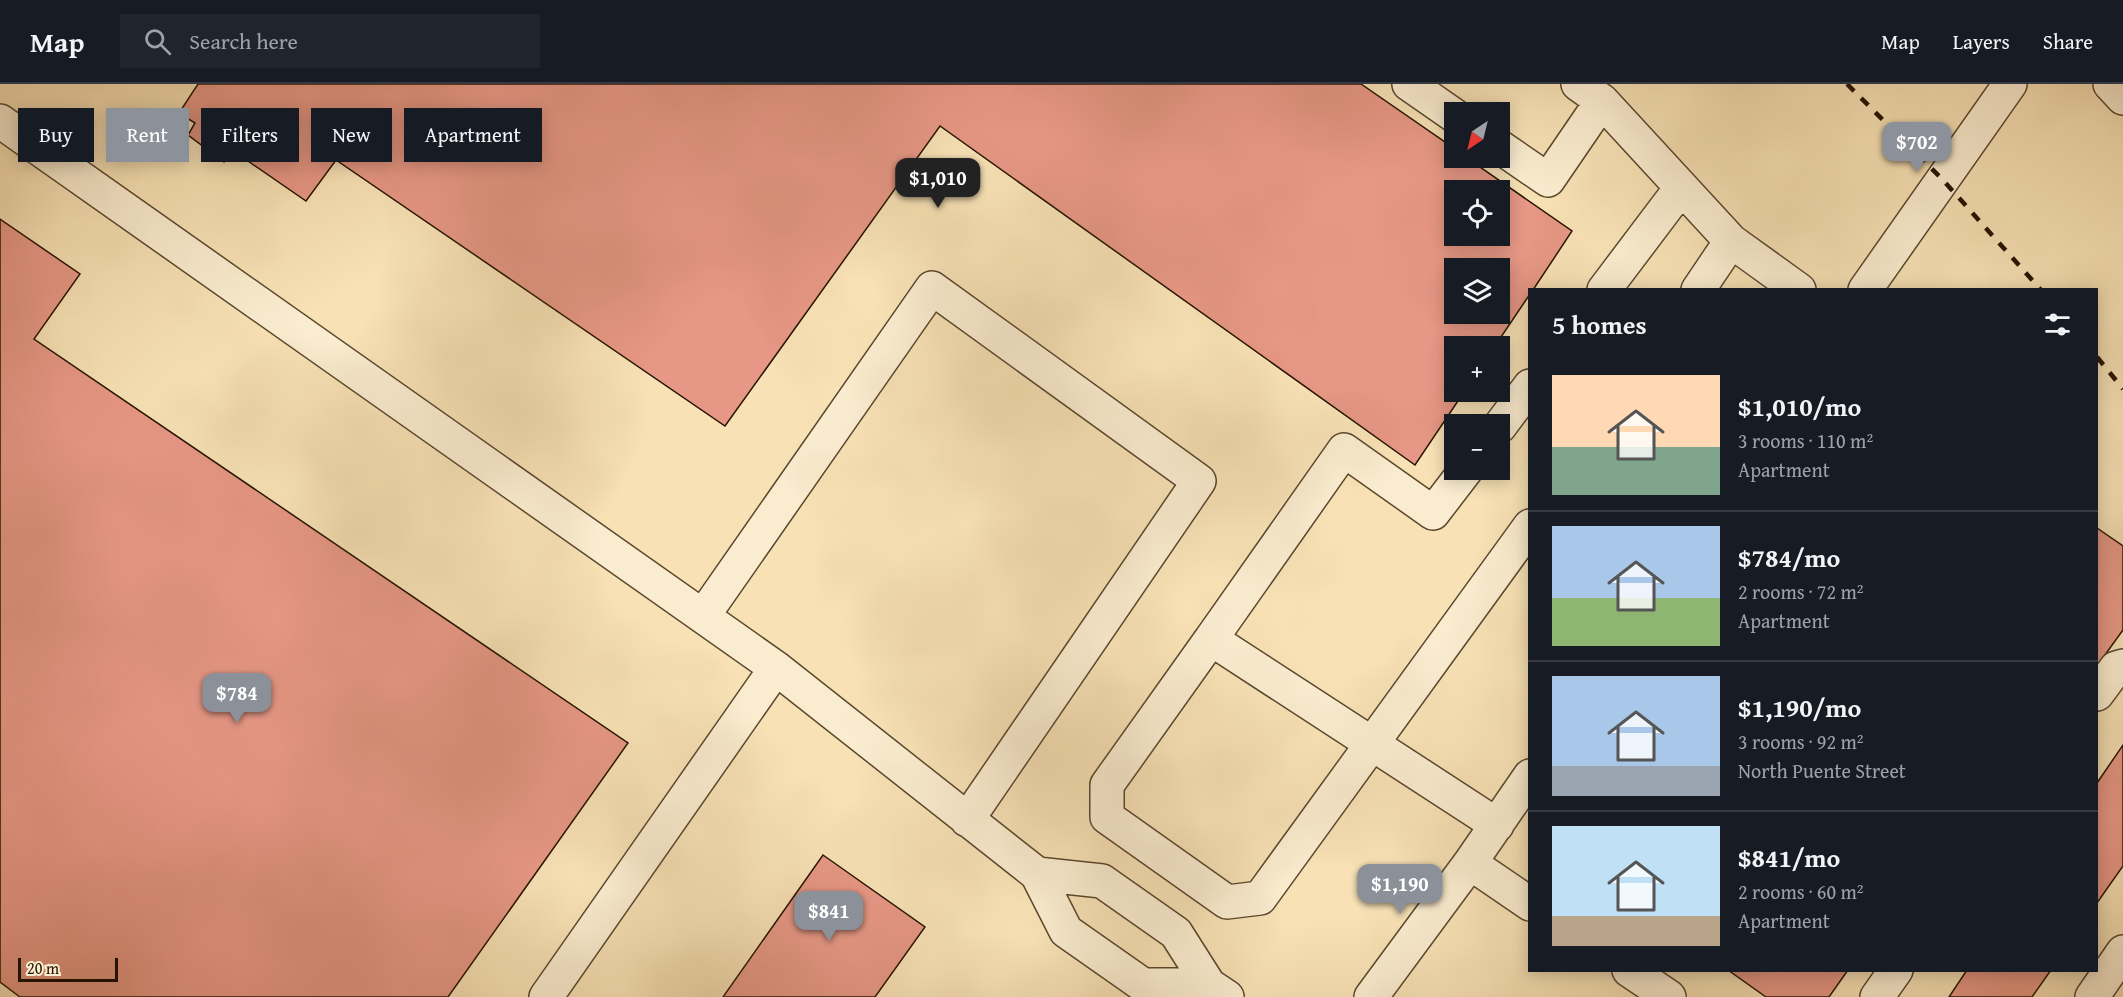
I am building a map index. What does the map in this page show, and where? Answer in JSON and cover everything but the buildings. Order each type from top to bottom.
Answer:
[{"type":"street","points":[[1409,84],[1444,108]]},
{"type":"street","points":[[1865,288],[2010,84]]},
{"type":"street","points":[[2110,84],[2123,98]]},
{"type":"street","points":[[1510,154],[1548,180],[1590,92],[1731,241],[1796,288]]},
{"type":"street","points":[[0,121],[776,668],[1037,874],[1066,931],[1143,985],[1218,991]]},
{"type":"street","points":[[1606,288],[1682,188]]},
{"type":"street","points":[[1699,288],[1731,241]]},
{"type":"street","points":[[703,616],[932,288],[1199,482],[967,820]]},
{"type":"street","points":[[1509,414],[1528,390]]},
{"type":"street","points":[[1459,480],[1433,513],[1344,450],[1107,785],[1107,817],[1227,902],[1260,898],[1528,529]]},
{"type":"street","points":[[1211,639],[1497,825]]},
{"type":"street","points":[[2098,693],[2116,668],[2123,666]]},
{"type":"street","points":[[546,997],[776,668]]},
{"type":"street","points":[[1371,997],[1470,863],[1528,779]]},
{"type":"street","points":[[1470,863],[1528,903]]},
{"type":"street","points":[[1037,874],[1102,881],[1176,933],[1218,991]]},
{"type":"street","points":[[2092,997],[2123,952]]},
{"type":"street","points":[[1632,972],[1669,997]]},
{"type":"street","points":[[1877,997],[1895,972]]},
{"type":"railway","points":[[1847,84],[1943,180],[2039,288]]},
{"type":"railway","points":[[2098,358],[2123,389]]}]
